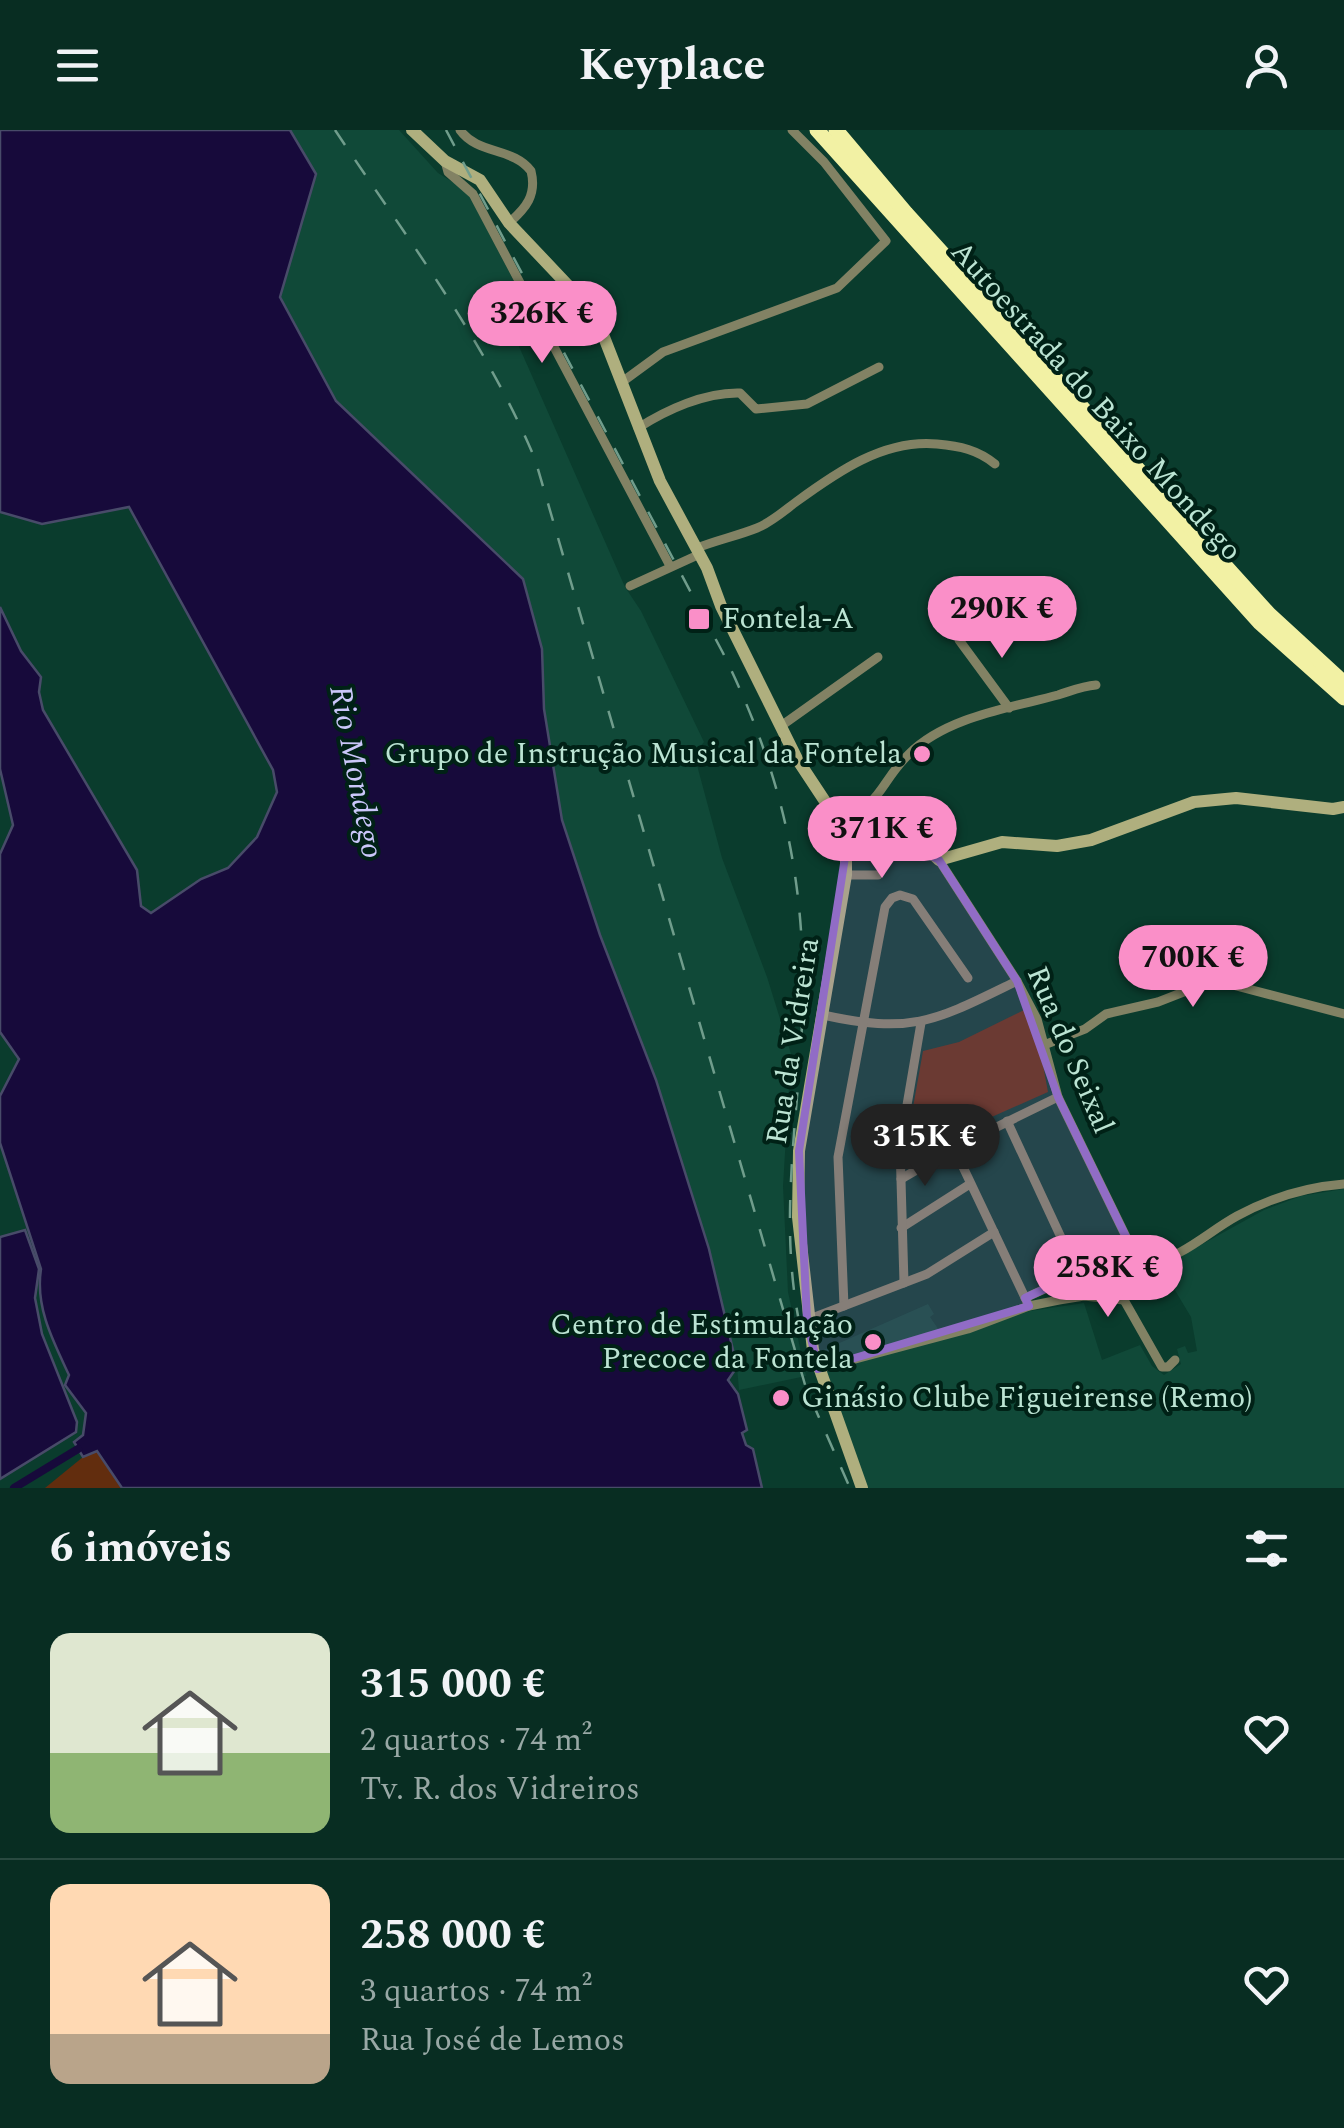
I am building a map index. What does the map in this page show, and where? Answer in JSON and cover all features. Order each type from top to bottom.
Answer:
[{"type":"highway","name":"Autoestrada do Baixo Mondego","points":[[818,130],[1260,623],[1344,698]]},
{"type":"highway","name":"Autoestrada do Baixo Mondego","points":[[836,130],[906,213],[1269,614],[1344,684]]},
{"type":"street","points":[[461,130],[473,144],[514,156],[531,171],[532,196],[509,223]]},
{"type":"street","points":[[622,382],[664,352],[837,288],[886,240],[824,162],[792,130]]},
{"type":"street","name":"Rua da Vidreira","points":[[419,133],[445,161],[480,180],[509,223],[594,314],[660,481],[699,551],[721,606],[797,759],[838,820],[846,851],[846,875],[799,1151],[798,1218],[807,1320],[818,1369],[862,1488]]},
{"type":"street","points":[[445,161],[448,172],[473,194],[670,566]]},
{"type":"street","points":[[638,428],[662,413],[724,392],[740,393],[756,409],[808,404],[880,367]]},
{"type":"street","points":[[630,586],[729,535],[758,528],[817,486],[890,448],[906,444],[952,445],[972,449],[995,464]]},
{"type":"street","points":[[960,640],[997,686],[1009,708]]},
{"type":"street","points":[[781,726],[878,657]]},
{"type":"street","points":[[838,820],[859,812],[884,790],[915,749],[962,724],[1096,685]]},
{"type":"street","points":[[846,851],[869,844],[905,841],[927,848],[939,860],[1002,842],[1057,846],[1091,840],[1194,802],[1236,798],[1333,810],[1344,808]]},
{"type":"street","name":"Rua do Seixal","points":[[939,860],[1017,980],[1036,1018],[1058,1097],[1132,1249],[1146,1264]]},
{"type":"street","points":[[846,875],[878,875]]},
{"type":"street","points":[[844,1306],[838,1157],[885,907],[894,896],[916,901],[968,978]]},
{"type":"street","points":[[823,1015],[864,1024],[920,1023],[963,1008],[1017,980]]},
{"type":"street","points":[[1044,1045],[1085,1029],[1106,1014],[1158,1002],[1204,984],[1225,984],[1344,1014]]},
{"type":"street","points":[[904,1282],[900,1146],[920,1023]]},
{"type":"street","points":[[901,1179],[1058,1097]]},
{"type":"street","points":[[1007,1121],[1078,1274]]},
{"type":"street","points":[[954,1148],[1027,1302]]},
{"type":"street","points":[[901,1228],[970,1184]]},
{"type":"street","points":[[1124,1300],[1146,1264],[1184,1252],[1237,1216],[1278,1198],[1344,1184]]},
{"type":"street","points":[[807,1320],[926,1274],[994,1232]]},
{"type":"street","points":[[818,1369],[968,1329],[1132,1249]]},
{"type":"street","points":[[1027,1302],[1084,1296],[1124,1300]]},
{"type":"street","points":[[1124,1300],[1162,1367],[1176,1360]]},
{"type":"highlighted area","points":[[905,841],[939,860],[1017,981],[1058,1097],[1132,1249],[1025,1298],[1029,1306],[818,1369],[807,1320],[799,1151],[846,851]]},
{"type":"shaded area","points":[[290,130],[399,130],[438,173],[467,191],[518,289],[510,326],[625,587],[641,611],[704,742],[694,754],[722,858],[791,1054],[783,1186],[788,1292],[806,1376],[739,1390],[737,1367],[562,820],[544,709],[542,649],[523,579],[336,401],[280,297],[316,174]]},
{"type":"shaded area","points":[[1026,1009],[1036,1027],[1048,1092],[967,1128],[906,1169],[903,1164],[923,1051],[959,1042]]},
{"type":"shaded area","points":[[1344,1189],[1344,1488],[866,1488],[824,1372],[1030,1311],[1084,1303],[1102,1360],[1140,1345],[1152,1366],[1164,1375],[1181,1364],[1177,1349],[1185,1346],[1188,1353],[1197,1351],[1191,1317],[1161,1267],[1264,1210],[1301,1196]]},
{"type":"shaded area","name":"Centro de Estimulação Precoce da Fontela","points":[[928,1304],[934,1314],[930,1317],[941,1333],[824,1362],[819,1352]]},
{"type":"shaded area","points":[[97,1450],[122,1488],[45,1488],[83,1457]]},
{"type":"water","name":"Rio Mondego","points":[[0,130],[290,130],[316,174],[280,297],[336,401],[523,579],[542,649],[544,709],[562,820],[600,935],[656,1080],[709,1249],[737,1367],[728,1380],[738,1394],[747,1430],[742,1433],[746,1445],[753,1449],[762,1488],[122,1488],[97,1451],[83,1457],[74,1442],[83,1435],[86,1413],[65,1385],[69,1375],[43,1310],[41,1269],[0,1143],[0,1096],[19,1059],[0,1032],[0,854],[13,825],[0,769],[0,607],[21,651],[41,677],[43,710],[137,870],[141,906],[151,913],[201,879],[228,868],[257,837],[277,792],[273,770],[129,507],[42,524],[0,512]]},
{"type":"water","points":[[25,1230],[39,1269],[35,1298],[42,1334],[77,1422],[76,1432],[0,1479],[0,1237]]},
{"type":"waterway","points":[[14,1488],[78,1449]]},
{"type":"railway","points":[[335,130],[493,372],[535,459],[806,1388],[850,1488]]},
{"type":"railway","points":[[446,130],[723,653],[745,701],[778,796],[789,843],[802,940],[801,1044],[790,1221],[800,1326]]},
{"type":"place","name":"Fontela-A","points":[[699,619]]},
{"type":"place","name":"Grupo de Instrução Musical da Fontela","points":[[922,754]]},
{"type":"place","name":"Centro de Estimulação Precoce da Fontela","points":[[873,1342]]},
{"type":"place","name":"Ginásio Clube Figueirense (Remo)","points":[[781,1398]]}]
